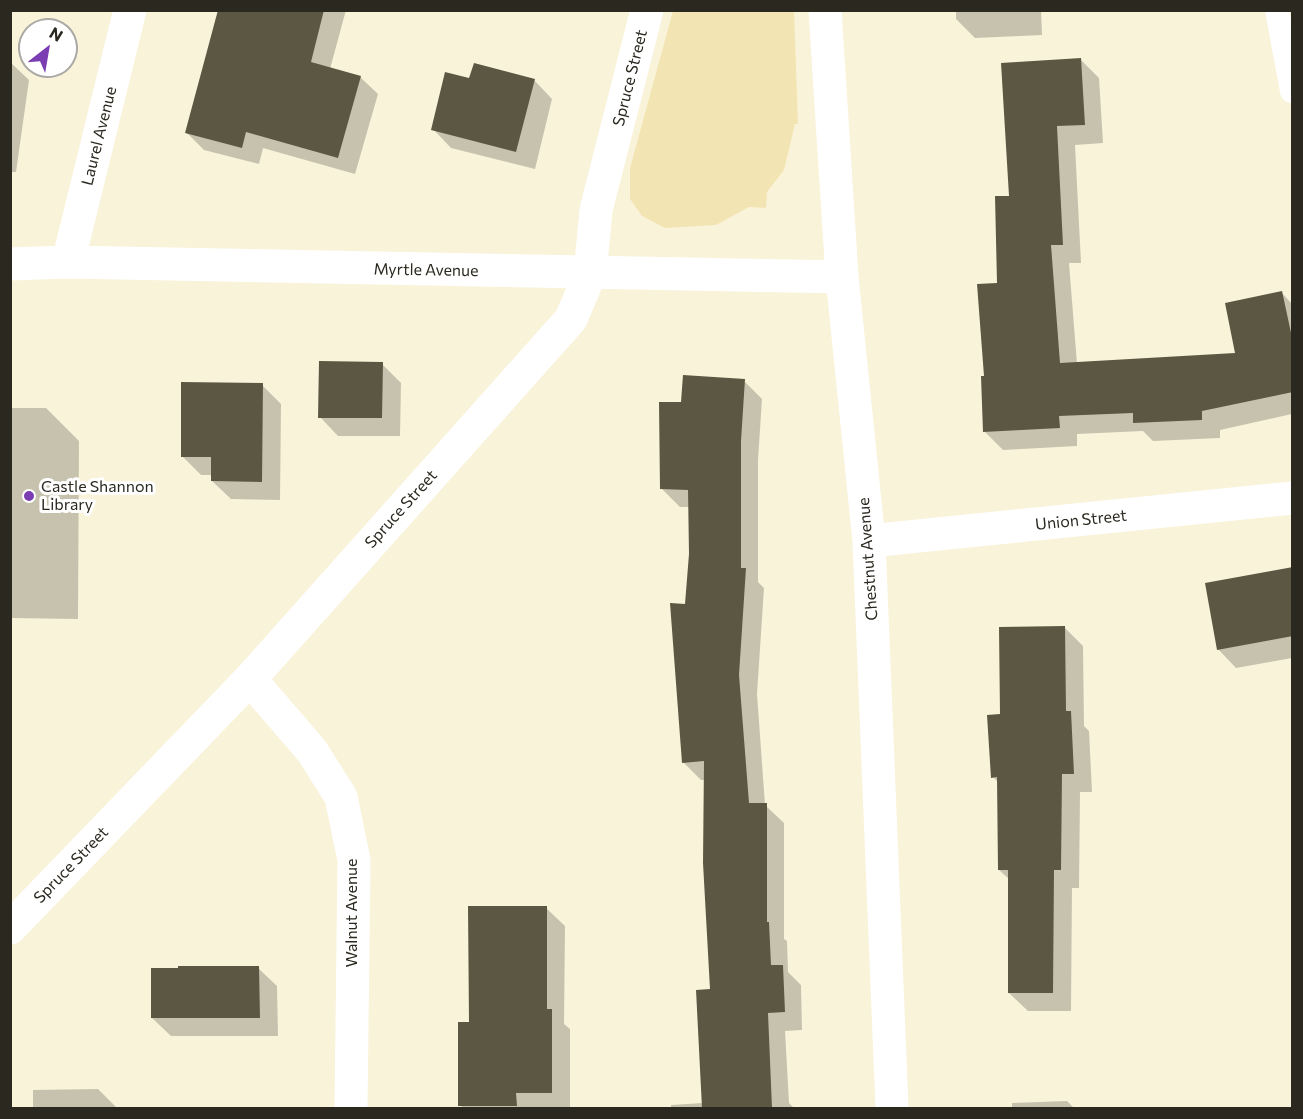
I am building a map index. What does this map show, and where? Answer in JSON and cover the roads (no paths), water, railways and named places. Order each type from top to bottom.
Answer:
[{"type":"street","name":"Laurel Avenue","points":[[68,262],[130,10]]},
{"type":"street","name":"Spruce Street","points":[[10,928],[250,679],[571,319],[590,274],[596,210],[647,10]]},
{"type":"street","name":"Chestnut Avenue","points":[[825,10],[842,278],[869,541],[892,1108]]},
{"type":"street","name":"Myrtle Avenue","points":[[10,264],[68,262],[842,278]]},
{"type":"street","name":"Union Street","points":[[869,541],[1293,498]]},
{"type":"street","name":"Walnut Avenue","points":[[250,679],[312,750],[341,797],[354,860],[351,1108]]},
{"type":"lane","points":[[1277,10],[1293,91]]},
{"type":"place","name":"Castle Shannon Library","points":[[29,496]]}]
